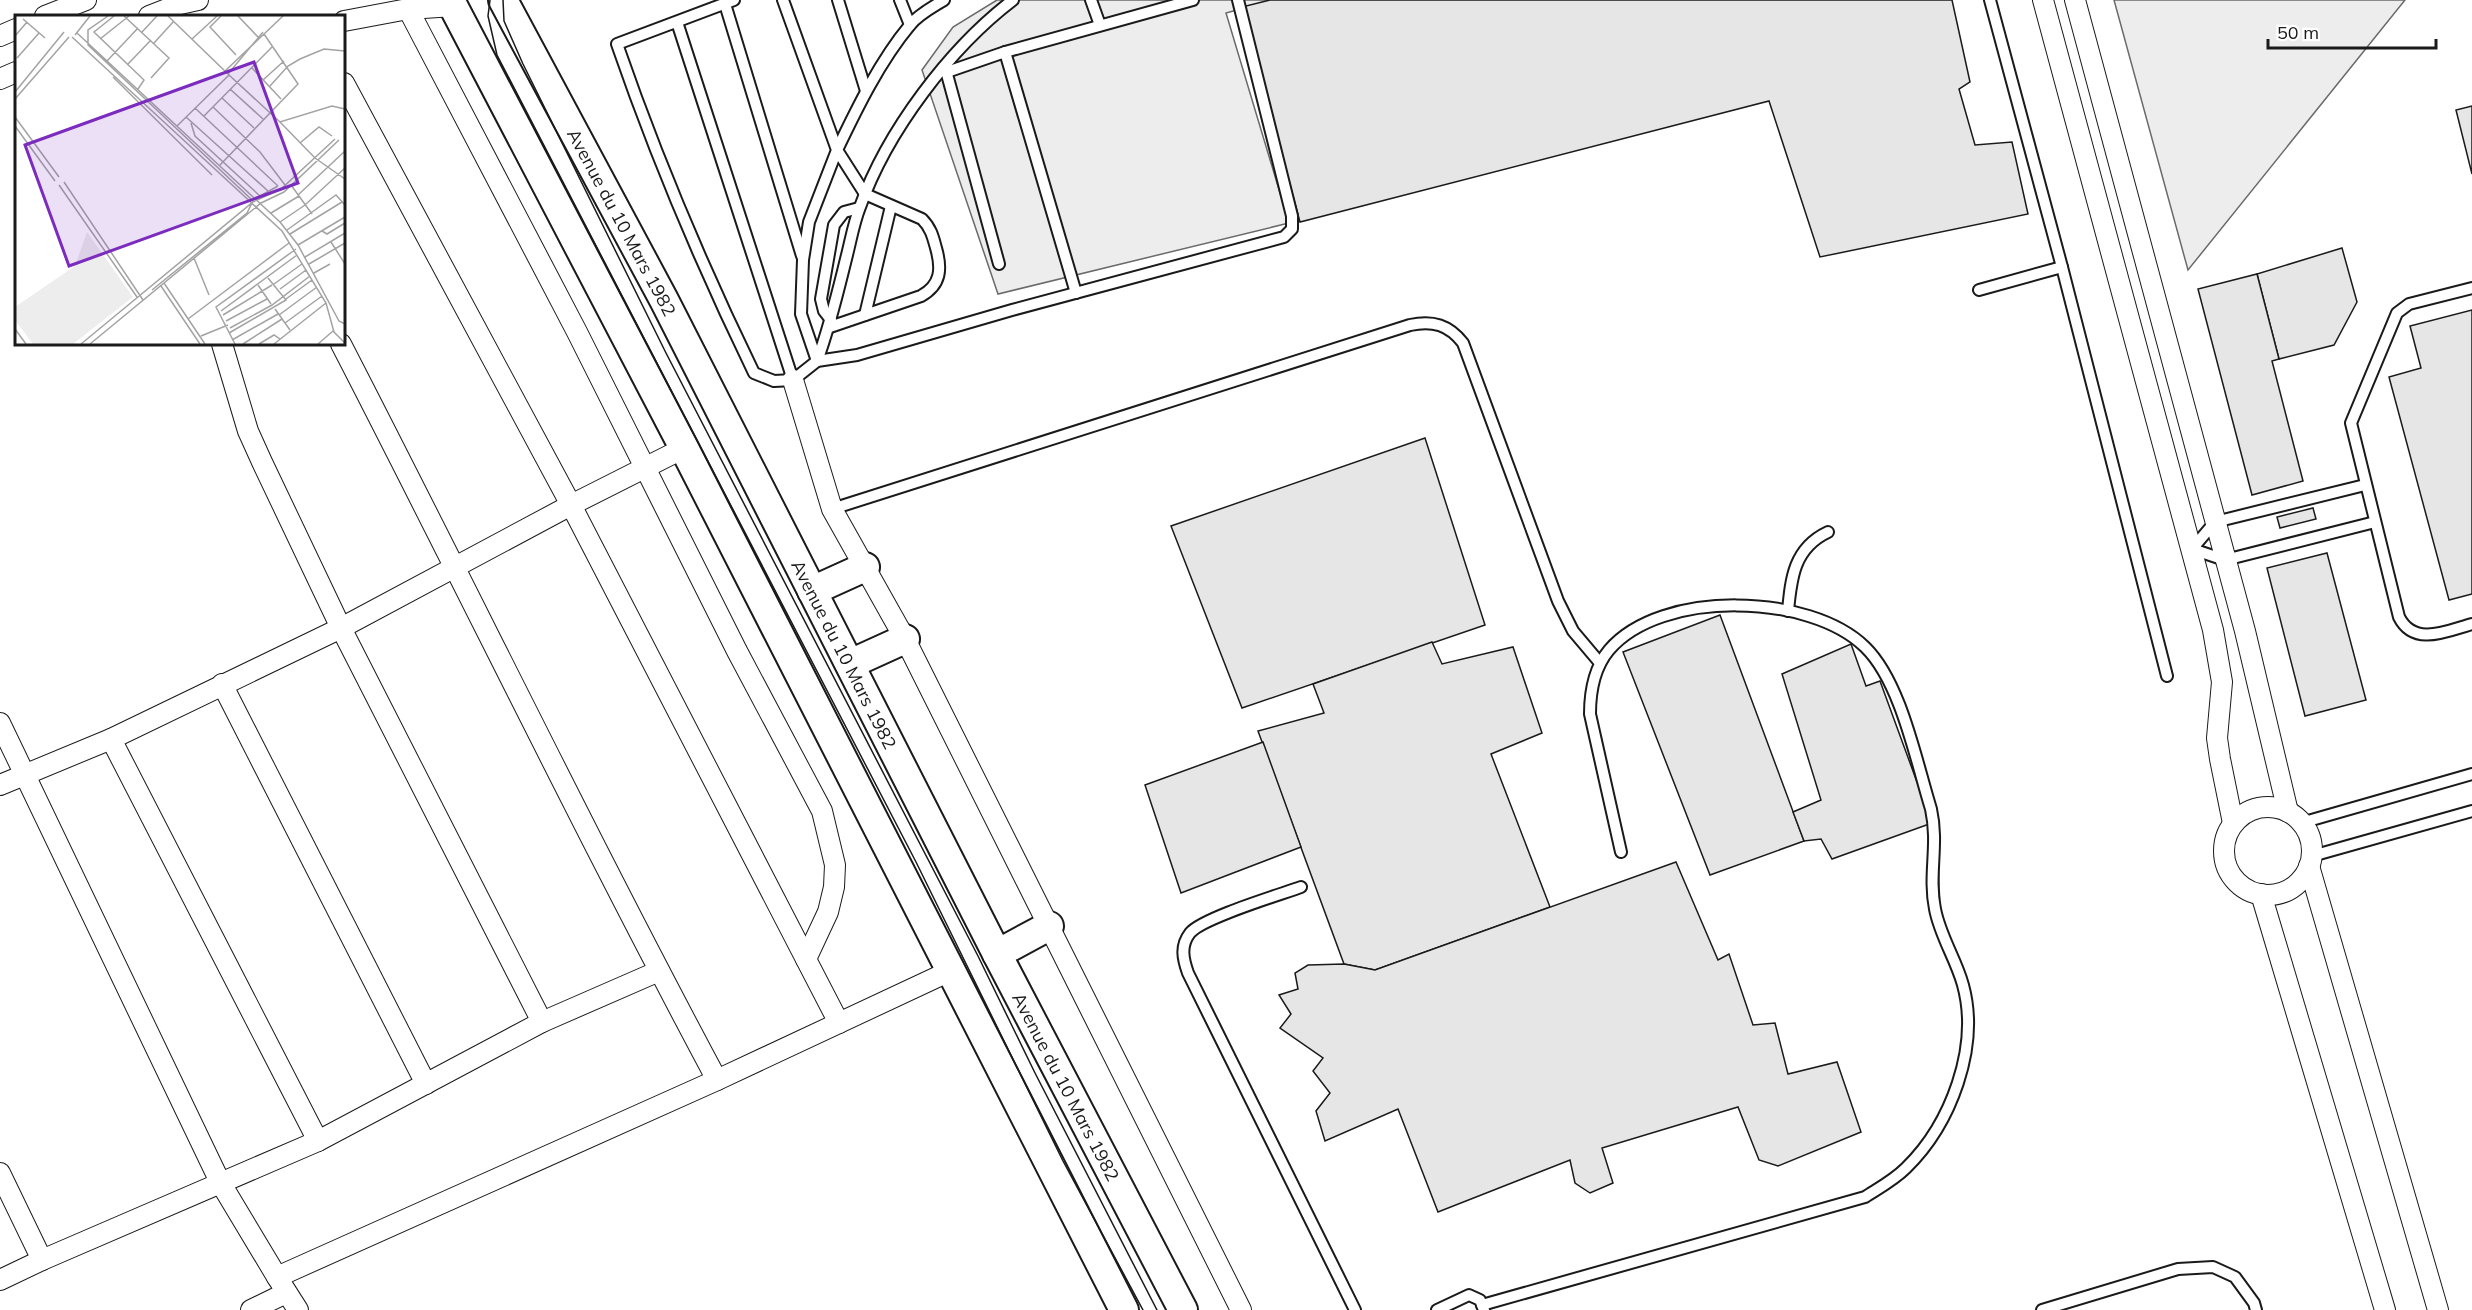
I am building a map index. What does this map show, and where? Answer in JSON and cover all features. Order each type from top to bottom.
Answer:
[{"type":"main road","name":"Avenue du 10 Mars 1982","points":[[503,0],[664,300],[997,954],[1183,1310]]},
{"type":"main road","points":[[452,3],[684,448],[1124,1310]]},
{"type":"main road","points":[[812,591],[865,567]]},
{"type":"main road","points":[[850,664],[905,639]]},
{"type":"main road","points":[[997,954],[1049,926]]},
{"type":"street","points":[[152,15],[198,0]]},
{"type":"street","points":[[2043,0],[2220,660],[2222,682],[2217,738],[2233,823]]},
{"type":"street","points":[[2075,0],[2270,731],[2295,817],[2308,833],[2310,861],[2438,1310]]},
{"type":"street","points":[[47,15],[78,1]]},
{"type":"street","points":[[345,21],[452,3]]},
{"type":"street","points":[[408,9],[571,322],[737,651],[822,811],[835,865],[834,887],[828,912],[806,959]]},
{"type":"street","points":[[0,36],[15,29]]},
{"type":"street","points":[[0,79],[15,72]]},
{"type":"street","points":[[345,84],[571,505],[839,1023]]},
{"type":"street","points":[[222,345],[248,431],[341,628],[542,1022]]},
{"type":"street","points":[[342,345],[456,566],[659,971],[717,1080]]},
{"type":"street","points":[[793,380],[832,509],[905,639],[1241,1310]]},
{"type":"street","points":[[0,784],[111,739],[341,628],[571,505],[684,448]]},
{"type":"street","points":[[222,684],[426,1084]]},
{"type":"street","points":[[0,723],[220,1182],[298,1310]]},
{"type":"street","points":[[111,739],[318,1141]]},
{"type":"street","points":[[2295,817],[2273,807],[2258,808],[2245,813],[2233,823],[2226,836],[2224,851],[2226,867],[2234,879],[2246,889],[2261,894],[2276,894],[2290,889],[2302,879],[2310,861]]},
{"type":"street","points":[[2261,894],[2385,1310]]},
{"type":"street","points":[[0,1280],[318,1141],[542,1022],[659,971]]},
{"type":"street","points":[[251,1310],[282,1285],[950,971]]},
{"type":"street","points":[[0,1173],[42,1260]]},
{"type":"lane","points":[[783,0],[837,150],[865,194],[922,219],[931,231],[941,269],[939,278],[929,292],[865,315],[830,323]]},
{"type":"lane","points":[[838,0],[866,91]]},
{"type":"lane","points":[[900,0],[910,25]]},
{"type":"lane","points":[[817,361],[801,314],[803,260],[809,222],[837,150],[866,91],[910,25],[923,13],[944,0]]},
{"type":"lane","points":[[817,361],[830,323],[859,208],[892,138],[946,69],[994,15],[1014,0]]},
{"type":"lane","points":[[1091,0],[1100,26]]},
{"type":"lane","points":[[946,69],[1193,0]]},
{"type":"lane","points":[[803,260],[730,2],[617,44],[643,120],[716,294],[754,372],[774,381],[793,380],[817,361],[857,355],[1284,237],[1292,229],[1292,216],[1238,0]]},
{"type":"lane","points":[[1990,0],[2062,267],[2167,676]]},
{"type":"lane","points":[[677,22],[793,380]]},
{"type":"lane","points":[[1005,52],[1076,293]]},
{"type":"lane","points":[[946,69],[999,264]]},
{"type":"lane","points":[[865,315],[891,206]]},
{"type":"lane","points":[[830,323],[821,299],[834,225],[844,212],[859,208]]},
{"type":"lane","points":[[1979,290],[2062,267]]},
{"type":"lane","points":[[2472,288],[2409,304],[2397,313],[2392,320],[2351,423],[2365,485],[2403,625],[2421,635],[2431,635],[2472,624]]},
{"type":"lane","points":[[832,509],[1410,326],[1431,322],[1450,330],[1463,343],[1558,601],[1573,631],[1600,663]]},
{"type":"lane","points":[[2365,485],[2215,522],[2192,549],[2225,560],[2375,522]]},
{"type":"lane","points":[[1788,611],[1791,579],[1798,559],[1811,542],[1828,532]]},
{"type":"lane","points":[[1437,1310],[1469,1295],[1475,1296],[1483,1307],[1865,1197],[1905,1170],[1932,1136],[1964,1066],[1969,1038],[1969,1020],[1963,986],[1936,916],[1932,875],[1935,831],[1917,764],[1893,684],[1875,657],[1858,640],[1837,626],[1821,619],[1788,611],[1745,605],[1723,605],[1680,612],[1644,624],[1630,631],[1612,646],[1600,663],[1590,695],[1590,714],[1622,852]]},
{"type":"lane","points":[[2295,817],[2472,774]]},
{"type":"lane","points":[[2310,861],[2472,811]]},
{"type":"lane","points":[[1301,887],[1198,926],[1186,940],[1183,957],[1193,983],[1355,1310]]},
{"type":"lane","points":[[2042,1310],[2178,1269],[2213,1267],[2235,1277],[2254,1303],[2256,1310]]},
{"type":"shaded area","points":[[997,0],[1272,0],[1226,13],[1289,223],[998,294],[922,70],[953,27]]},
{"type":"shaded area","points":[[2114,0],[2405,0],[2188,270]]},
{"type":"building","points":[[1270,0],[1952,0],[1970,82],[1959,89],[1975,145],[2012,142],[2028,214],[1820,257],[1769,101],[1300,222],[1242,7]]},
{"type":"building","points":[[2472,106],[2472,174],[2456,110]]},
{"type":"building","points":[[2342,248],[2357,302],[2334,345],[2279,359],[2257,274]]},
{"type":"building","points":[[2257,274],[2279,359],[2272,361],[2303,481],[2252,495],[2198,289]]},
{"type":"building","points":[[2472,310],[2472,594],[2449,600],[2389,377],[2421,368],[2410,326]]},
{"type":"building","points":[[1425,438],[1485,625],[1242,708],[1171,526]]},
{"type":"building","points":[[2313,508],[2316,519],[2280,528],[2277,517]]},
{"type":"building","points":[[2327,553],[2366,700],[2305,716],[2267,568]]},
{"type":"building","points":[[1720,615],[1804,841],[1710,875],[1623,652]]},
{"type":"building","points":[[1432,642],[1442,664],[1513,647],[1542,733],[1491,754],[1550,907],[1375,970],[1344,964],[1258,731],[1324,713],[1313,684]]},
{"type":"building","points":[[1851,644],[1866,686],[1880,681],[1932,823],[1832,859],[1821,839],[1804,841],[1793,812],[1821,800],[1782,674]]},
{"type":"building","points":[[1263,742],[1301,847],[1181,893],[1145,785]]},
{"type":"building","points":[[1676,862],[1718,960],[1729,954],[1753,1025],[1775,1023],[1788,1074],[1837,1062],[1861,1132],[1778,1166],[1759,1160],[1738,1107],[1602,1148],[1613,1183],[1590,1193],[1575,1183],[1570,1160],[1438,1212],[1398,1109],[1325,1141],[1316,1111],[1330,1093],[1313,1071],[1323,1058],[1280,1028],[1291,1014],[1279,995],[1298,989],[1295,973],[1308,965],[1344,964],[1375,970]]},
{"type":"tram line","points":[[490,0],[488,16],[497,55],[916,862],[1063,1161],[1143,1310]]},
{"type":"tram line","points":[[503,0],[504,21],[523,64],[666,353],[978,956],[1035,1073],[1157,1310]]}]
